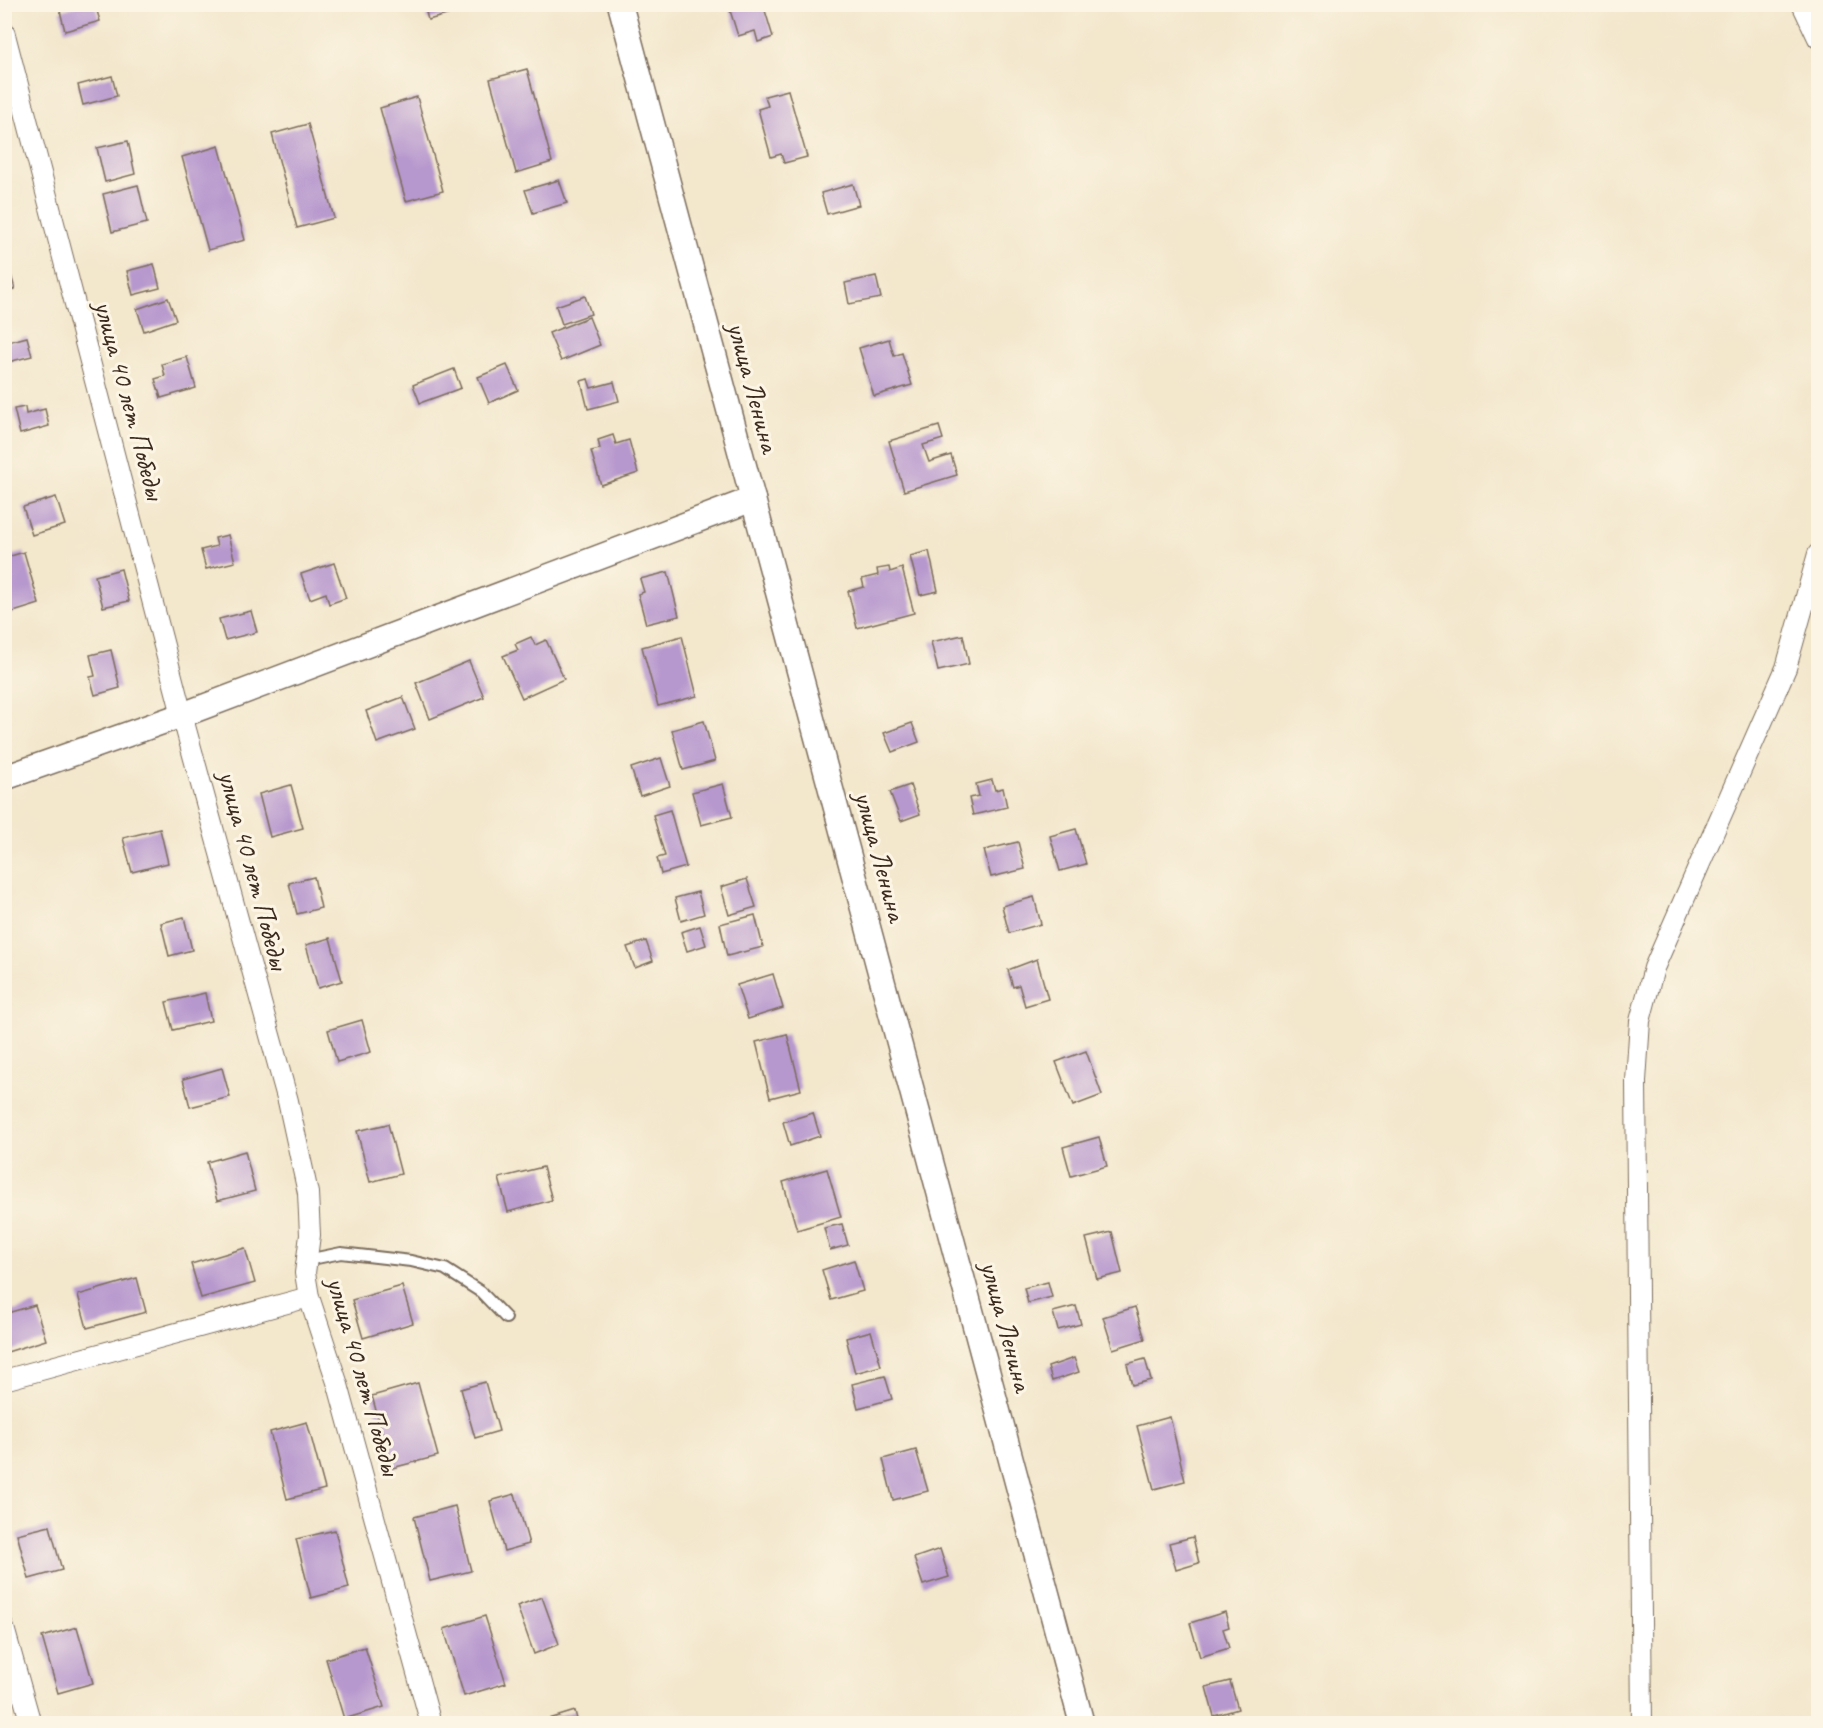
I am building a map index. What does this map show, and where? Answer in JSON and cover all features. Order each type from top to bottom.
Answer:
[{"type":"street","name":"улица Ленина","points":[[620,4],[1082,1724]]},
{"type":"street","points":[[1802,4],[1818,38]]},
{"type":"street","name":"улица 40 лет Победы","points":[[4,31],[182,714],[290,1112],[308,1193],[310,1235],[305,1273],[309,1297],[338,1385],[431,1724]]},
{"type":"street","points":[[4,778],[182,714],[753,498]]},
{"type":"street","points":[[1642,1724],[1636,1081],[1640,1021],[1653,968],[1786,668],[1818,554]]},
{"type":"street","points":[[4,1380],[309,1297]]},
{"type":"street","points":[[4,1628],[31,1724]]},
{"type":"lane","points":[[307,1260],[341,1254],[411,1261],[445,1269],[481,1292],[507,1318]]},
{"type":"building","points":[[82,4],[95,4],[100,21],[65,31],[60,11]]},
{"type":"building","points":[[424,4],[464,4],[465,10],[428,20]]},
{"type":"building","points":[[728,4],[763,4],[773,37],[758,42],[755,31],[738,36]]},
{"type":"building","points":[[527,69],[552,162],[516,173],[490,79]]},
{"type":"building","points":[[112,76],[117,96],[83,105],[78,85]]},
{"type":"building","points":[[788,90],[807,157],[784,163],[781,154],[771,157],[758,109],[768,106],[765,96]]},
{"type":"building","points":[[417,97],[443,191],[406,201],[380,108]]},
{"type":"building","points":[[308,124],[334,218],[297,228],[272,134]]},
{"type":"building","points":[[128,141],[135,174],[105,182],[97,148]]},
{"type":"building","points":[[219,146],[245,240],[208,250],[182,157]]},
{"type":"building","points":[[559,180],[567,203],[533,213],[525,190]]},
{"type":"building","points":[[853,184],[859,205],[827,214],[821,193]]},
{"type":"building","points":[[138,185],[147,223],[112,232],[103,194]]},
{"type":"building","points":[[154,264],[160,288],[133,295],[127,271]]},
{"type":"building","points":[[9,268],[15,289],[5,292],[5,269]]},
{"type":"building","points":[[876,276],[881,298],[849,304],[845,283]]},
{"type":"building","points":[[585,296],[591,314],[562,324],[556,306]]},
{"type":"building","points":[[168,298],[176,320],[144,331],[137,309]]},
{"type":"building","points":[[589,317],[600,345],[561,361],[549,333]]},
{"type":"building","points":[[27,337],[32,356],[4,363],[4,343]]},
{"type":"building","points":[[889,339],[894,356],[902,353],[912,385],[874,396],[859,348]]},
{"type":"building","points":[[187,357],[196,388],[161,398],[155,379],[165,376],[162,364]]},
{"type":"building","points":[[507,365],[518,390],[489,403],[478,377]]},
{"type":"building","points":[[454,369],[461,388],[420,403],[413,385]]},
{"type":"building","points":[[588,379],[591,388],[614,382],[619,401],[588,409],[581,381]]},
{"type":"building","points":[[25,407],[26,414],[45,409],[49,426],[20,434],[14,409]]},
{"type":"building","points":[[939,426],[943,439],[923,445],[929,462],[951,455],[957,475],[904,491],[889,441]]},
{"type":"building","points":[[613,435],[616,444],[629,440],[638,473],[601,485],[591,451],[600,449],[598,440]]},
{"type":"building","points":[[56,497],[65,525],[32,535],[23,507]]},
{"type":"building","points":[[228,535],[235,562],[206,569],[201,550],[217,546],[215,538]]},
{"type":"building","points":[[929,551],[938,591],[920,595],[910,556]]},
{"type":"building","points":[[24,552],[39,604],[4,615],[4,558]]},
{"type":"building","points":[[334,563],[346,598],[329,604],[326,593],[310,599],[301,574]]},
{"type":"building","points":[[889,567],[890,572],[902,568],[914,613],[857,628],[848,591],[864,587],[862,579],[878,575],[877,569]]},
{"type":"building","points":[[121,569],[129,601],[103,607],[95,576]]},
{"type":"building","points":[[668,572],[679,616],[646,624],[638,594],[644,592],[640,579]]},
{"type":"building","points":[[251,611],[257,632],[225,640],[219,619]]},
{"type":"building","points":[[963,635],[969,664],[938,671],[931,642]]},
{"type":"building","points":[[682,636],[697,696],[658,706],[642,647]]},
{"type":"building","points":[[531,637],[535,645],[546,640],[564,679],[522,698],[503,656],[518,650],[515,644]]},
{"type":"building","points":[[111,650],[120,688],[95,695],[90,677],[95,676],[90,655]]},
{"type":"building","points":[[469,661],[484,697],[430,719],[416,683]]},
{"type":"building","points":[[403,697],[415,729],[377,743],[366,711]]},
{"type":"building","points":[[704,721],[715,761],[683,770],[672,730]]},
{"type":"building","points":[[912,723],[919,742],[892,752],[884,733]]},
{"type":"building","points":[[661,758],[670,786],[640,796],[631,768]]},
{"type":"building","points":[[992,780],[995,790],[1003,788],[1007,807],[973,815],[969,798],[979,796],[976,784]]},
{"type":"building","points":[[723,784],[732,817],[701,825],[692,792]]},
{"type":"building","points":[[291,785],[303,828],[270,837],[259,794]]},
{"type":"building","points":[[910,785],[920,814],[901,821],[890,792]]},
{"type":"building","points":[[670,810],[686,867],[661,874],[657,858],[665,856],[653,815]]},
{"type":"building","points":[[160,829],[168,863],[132,872],[123,838]]},
{"type":"building","points":[[1076,829],[1086,864],[1060,871],[1050,836]]},
{"type":"building","points":[[1018,842],[1025,869],[991,877],[984,850]]},
{"type":"building","points":[[314,877],[321,908],[297,914],[289,883]]},
{"type":"building","points":[[747,879],[756,907],[729,915],[721,887]]},
{"type":"building","points":[[698,892],[704,914],[681,921],[675,898]]},
{"type":"building","points":[[1034,897],[1041,924],[1009,933],[1002,906]]},
{"type":"building","points":[[755,915],[763,947],[727,956],[720,924]]},
{"type":"building","points":[[184,917],[192,950],[169,956],[161,923]]},
{"type":"building","points":[[700,926],[706,945],[687,951],[681,932]]},
{"type":"building","points":[[330,938],[342,981],[318,988],[306,945]]},
{"type":"building","points":[[646,941],[653,961],[635,968],[627,947]]},
{"type":"building","points":[[1037,959],[1048,999],[1025,1006],[1019,985],[1013,987],[1008,970]]},
{"type":"building","points":[[773,974],[783,1008],[748,1019],[737,985]]},
{"type":"building","points":[[205,993],[211,1021],[173,1030],[166,1002]]},
{"type":"building","points":[[362,1020],[371,1052],[337,1062],[328,1030]]},
{"type":"building","points":[[787,1034],[801,1090],[770,1098],[756,1042]]},
{"type":"building","points":[[1086,1051],[1102,1095],[1073,1106],[1056,1062]]},
{"type":"building","points":[[222,1068],[230,1097],[190,1107],[183,1079]]},
{"type":"building","points":[[813,1113],[820,1136],[790,1146],[783,1122]]},
{"type":"building","points":[[388,1124],[401,1174],[370,1182],[357,1131]]},
{"type":"building","points":[[1099,1137],[1107,1166],[1071,1176],[1063,1147]]},
{"type":"building","points":[[245,1151],[255,1191],[217,1201],[207,1162]]},
{"type":"building","points":[[543,1167],[552,1200],[508,1212],[499,1178]]},
{"type":"building","points":[[827,1169],[841,1217],[797,1230],[783,1182]]},
{"type":"building","points":[[842,1224],[848,1245],[830,1250],[824,1228]]},
{"type":"building","points":[[1112,1232],[1122,1273],[1097,1279],[1086,1238]]},
{"type":"building","points":[[245,1248],[255,1283],[201,1298],[191,1264]]},
{"type":"building","points":[[854,1260],[863,1291],[831,1300],[822,1270]]},
{"type":"building","points":[[137,1278],[146,1312],[87,1328],[78,1295]]},
{"type":"building","points":[[1048,1282],[1052,1297],[1028,1303],[1024,1288]]},
{"type":"building","points":[[402,1286],[413,1323],[363,1338],[352,1300]]},
{"type":"building","points":[[35,1305],[46,1340],[4,1353],[4,1314]]},
{"type":"building","points":[[1076,1306],[1081,1324],[1058,1330],[1053,1312]]},
{"type":"building","points":[[1135,1307],[1145,1339],[1113,1349],[1103,1317]]},
{"type":"building","points":[[871,1331],[881,1366],[855,1373],[846,1338]]},
{"type":"building","points":[[1074,1358],[1079,1372],[1052,1381],[1048,1367]]},
{"type":"building","points":[[1145,1359],[1151,1380],[1132,1385],[1127,1364]]},
{"type":"building","points":[[885,1376],[892,1399],[858,1408],[852,1384]]},
{"type":"building","points":[[485,1382],[499,1431],[475,1438],[461,1389]]},
{"type":"building","points":[[418,1383],[438,1456],[392,1468],[372,1396]]},
{"type":"building","points":[[1170,1417],[1185,1481],[1154,1489],[1137,1426]]},
{"type":"building","points":[[307,1422],[325,1489],[287,1499],[270,1432]]},
{"type":"building","points":[[916,1450],[928,1491],[893,1500],[883,1459]]},
{"type":"building","points":[[515,1494],[529,1544],[504,1551],[490,1501]]},
{"type":"building","points":[[455,1506],[471,1571],[430,1581],[414,1517]]},
{"type":"building","points":[[50,1526],[62,1570],[29,1579],[17,1534]]},
{"type":"building","points":[[335,1530],[349,1588],[311,1598],[296,1539]]},
{"type":"building","points":[[1193,1537],[1199,1563],[1176,1570],[1169,1543]]},
{"type":"building","points":[[940,1549],[949,1577],[923,1585],[914,1558]]},
{"type":"building","points":[[542,1597],[559,1644],[534,1654],[517,1606]]},
{"type":"building","points":[[1225,1612],[1229,1627],[1223,1629],[1229,1648],[1200,1657],[1190,1623]]},
{"type":"building","points":[[485,1616],[506,1683],[464,1696],[444,1629]]},
{"type":"building","points":[[77,1627],[93,1683],[58,1693],[42,1637]]},
{"type":"building","points":[[365,1647],[384,1707],[344,1719],[326,1659]]},
{"type":"building","points":[[1230,1681],[1238,1709],[1214,1716],[1206,1687]]},
{"type":"building","points":[[575,1711],[578,1724],[550,1724],[549,1719]]}]
